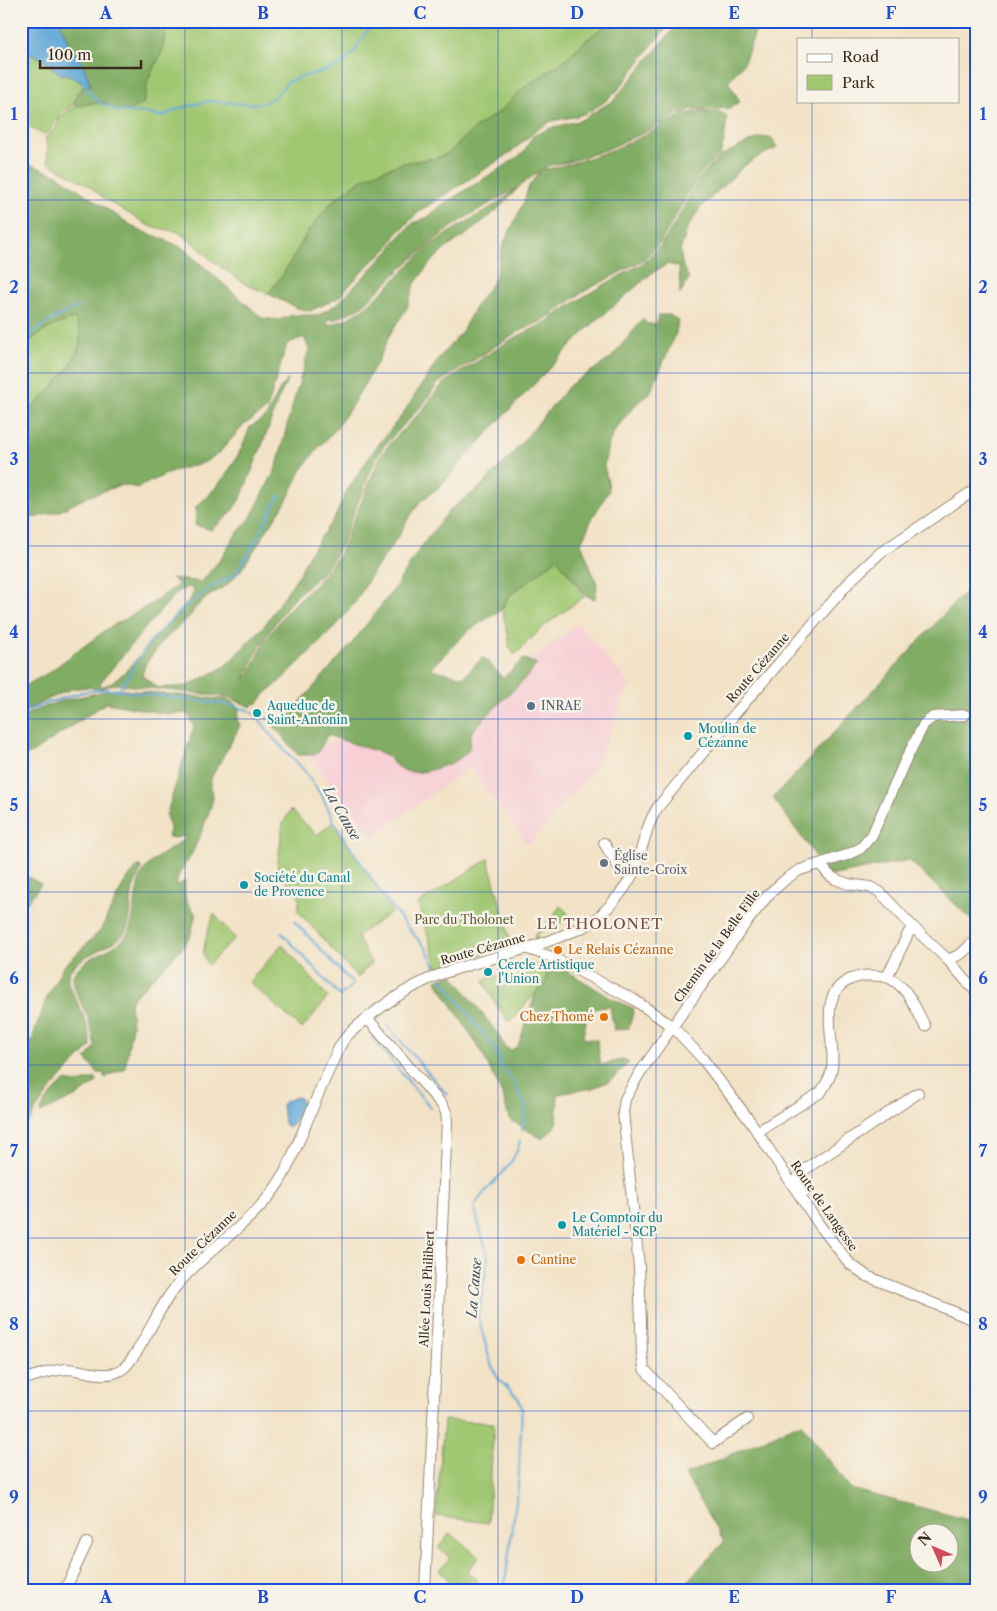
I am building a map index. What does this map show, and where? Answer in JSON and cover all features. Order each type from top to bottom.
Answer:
[{"type":"street","name":"Route Cézanne","points":[[21,1380],[56,1370],[68,1369],[110,1374],[124,1367],[132,1358],[174,1288],[263,1203],[277,1185],[342,1043],[349,1033],[393,997],[437,976],[528,949],[580,929],[596,919],[628,884],[640,855],[652,817],[658,807],[850,580],[880,553],[976,488]]},
{"type":"street","name":"Chemin de la Belle Fille","points":[[747,1419],[713,1443],[644,1369],[639,1267],[623,1107],[625,1099],[639,1074],[743,927],[769,894],[793,874],[847,855],[861,848],[875,828],[905,761],[927,720],[933,717],[965,715]]},
{"type":"street","points":[[604,843],[621,868],[631,859],[640,855]]},
{"type":"street","points":[[821,864],[828,874],[835,879],[848,884],[875,888],[948,960],[976,992]]},
{"type":"street","points":[[887,977],[912,926]]},
{"type":"street","points":[[948,960],[961,954],[976,940]]},
{"type":"street","name":"Route de Langesse","points":[[528,949],[552,957],[620,992],[673,1027],[702,1058],[750,1121],[803,1201],[850,1264],[867,1276],[976,1321]]},
{"type":"street","points":[[758,1132],[816,1096],[827,1083],[832,1062],[831,1001],[837,989],[846,981],[856,977],[876,975],[887,977],[899,984],[908,995],[925,1026]]},
{"type":"street","name":"Allée Louis Philibert","points":[[367,1018],[446,1112],[425,1590]]},
{"type":"street","points":[[803,1201],[807,1198],[798,1178],[801,1172],[918,1093]]},
{"type":"street","points":[[65,1590],[87,1543]]},
{"type":"shaded area","points":[[578,624],[629,684],[595,768],[528,845],[469,767],[373,837],[301,748],[450,720]]},
{"type":"green space","points":[[59,21],[172,21],[165,32],[162,52],[148,80],[143,104],[124,111],[119,111],[105,102],[75,106],[77,94],[86,85],[91,85],[82,62],[69,44]]},
{"type":"green space","points":[[172,21],[611,21],[561,63],[523,88],[499,112],[475,128],[450,152],[437,158],[403,163],[375,173],[359,181],[333,201],[309,230],[282,276],[268,294],[245,284],[210,259],[197,246],[178,232],[149,226],[105,199],[88,185],[47,162],[48,149],[45,138],[56,128],[59,118],[75,106],[105,102],[143,104],[148,80],[162,52],[165,32]]},
{"type":"green space","points":[[611,21],[673,21],[618,90],[603,103],[578,116],[552,121],[538,129],[510,153],[420,211],[395,236],[387,249],[370,263],[338,298],[310,311],[297,308],[268,294],[282,276],[309,230],[333,201],[359,181],[375,173],[403,163],[437,158],[450,152],[475,128],[499,112],[523,88],[561,63]]},
{"type":"green space","points":[[680,21],[759,21],[744,63],[728,82],[740,101],[727,110],[723,108],[716,110],[692,109],[605,150],[543,168],[547,169],[587,159],[639,138],[684,114],[697,112],[723,113],[727,118],[724,142],[720,154],[699,175],[660,243],[643,260],[583,292],[542,321],[518,332],[438,383],[425,402],[383,447],[374,462],[341,545],[324,571],[295,597],[280,616],[254,657],[244,679],[248,676],[266,640],[287,611],[317,583],[339,555],[380,457],[424,408],[437,390],[446,381],[514,338],[541,325],[586,295],[643,263],[661,245],[700,177],[719,157],[763,137],[773,139],[777,148],[744,166],[700,208],[687,229],[680,251],[683,267],[689,278],[680,294],[679,267],[668,264],[652,273],[587,329],[439,487],[421,501],[356,601],[336,626],[266,693],[257,704],[254,703],[251,707],[228,697],[115,684],[100,689],[87,687],[71,689],[21,712],[21,688],[48,673],[107,629],[153,603],[179,584],[171,578],[201,582],[219,561],[234,537],[250,519],[277,466],[309,349],[304,337],[287,344],[267,409],[244,425],[219,453],[203,463],[173,471],[137,488],[125,485],[118,486],[87,497],[60,511],[21,519],[21,417],[49,390],[68,368],[79,345],[80,334],[75,319],[68,320],[54,326],[21,346],[21,164],[26,163],[57,175],[138,230],[164,239],[184,249],[262,318],[280,320],[292,315],[319,315],[338,303],[389,251],[396,240],[413,223],[428,217],[443,204],[523,153],[533,136],[548,129],[581,120],[614,100]],"holes":[[[541,170],[529,186],[523,204],[503,245],[495,279],[477,304],[461,333],[440,357],[402,415],[372,453],[347,491],[335,517],[309,554],[300,573],[264,626],[224,667],[188,686],[158,688],[142,675],[146,663],[163,641],[191,615],[195,608],[209,596],[227,585],[241,570],[287,500],[301,471],[318,448],[336,429],[354,402],[378,361],[390,334],[407,308],[414,285],[430,263],[445,249],[496,211],[520,186]],[[517,188],[497,204],[452,230],[431,245],[368,305],[340,322],[326,325],[329,319],[336,319],[361,307],[406,264],[442,234],[468,216]],[[188,587],[192,588],[194,592],[189,601],[124,673],[109,684],[100,687],[101,682],[146,627],[179,591]]]},
{"type":"green space","points":[[21,46],[27,53],[39,57],[60,74],[69,75],[86,85],[77,92],[74,104],[62,113],[49,131],[43,134],[21,123]]},
{"type":"green space","points":[[659,315],[669,315],[678,320],[676,333],[650,393],[635,405],[615,430],[608,445],[604,466],[609,491],[593,517],[581,543],[597,584],[595,599],[587,596],[557,559],[508,597],[501,610],[469,630],[433,666],[432,669],[463,677],[483,657],[503,678],[524,659],[537,664],[527,677],[474,729],[467,752],[453,762],[422,772],[409,772],[397,766],[387,755],[327,735],[318,753],[298,755],[267,718],[277,721],[294,709],[349,647],[394,589],[423,544],[450,510],[479,488],[508,459],[570,385],[610,359],[643,319],[647,324],[656,324]]},
{"type":"green space","points":[[75,319],[80,334],[75,356],[59,379],[21,417],[21,346],[54,326]]},
{"type":"green space","points":[[288,379],[278,400],[241,498],[230,514],[211,530],[195,525],[196,507],[229,471],[250,427],[266,417],[281,387]]},
{"type":"green space","points":[[557,558],[585,596],[543,627],[515,655],[509,647],[502,610],[508,597]]},
{"type":"green space","points":[[976,580],[976,924],[909,860],[830,876],[773,798]]},
{"type":"green space","points":[[115,689],[229,700],[239,709],[238,720],[240,726],[211,778],[213,797],[210,810],[195,847],[177,879],[177,886],[185,881],[186,899],[196,914],[190,937],[183,947],[130,1001],[132,1026],[125,1069],[105,1078],[103,1073],[98,1073],[86,1059],[95,1047],[92,1031],[74,985],[73,975],[85,962],[121,942],[126,936],[131,924],[138,883],[145,869],[187,836],[173,838],[167,836],[170,827],[166,816],[194,726],[187,713],[168,714],[106,703],[32,753],[21,758],[21,716],[61,701]]},
{"type":"green space","points":[[291,810],[317,835],[334,821],[392,912],[357,936],[371,963],[358,978],[297,910],[300,899],[277,868],[283,823]]},
{"type":"green space","name":"Parc du Tholonet","points":[[488,859],[512,946],[438,969],[418,904]]},
{"type":"green space","points":[[139,865],[142,868],[133,889],[128,927],[125,932],[115,941],[80,961],[69,974],[68,982],[86,1023],[91,1047],[56,1084],[21,1129],[21,1063],[24,1062],[47,997],[63,967],[100,931],[124,883]]},
{"type":"green space","points":[[21,873],[41,884],[21,911]]},
{"type":"green space","points":[[560,906],[566,911],[574,928],[571,929],[568,923],[564,921],[536,934],[539,941],[536,942],[535,934],[549,922]]},
{"type":"green space","points":[[214,914],[235,938],[208,965],[203,953]]},
{"type":"green space","points":[[282,944],[328,997],[302,1029],[249,982]]},
{"type":"green space","points":[[532,963],[546,971],[547,980],[514,1018],[508,1021],[495,1003],[483,980]]},
{"type":"green space","points":[[546,971],[567,971],[611,998],[634,1009],[629,1028],[614,1030],[610,1006],[588,1010],[583,1038],[597,1040],[601,1065],[625,1059],[629,1063],[610,1081],[593,1088],[558,1094],[556,1126],[542,1139],[509,1119],[503,1096],[481,1051],[436,980],[452,974],[498,1034],[505,1047],[511,1050],[518,1046],[536,992],[547,980]]},
{"type":"green space","points":[[96,1078],[97,1082],[79,1095],[40,1113],[45,1102],[64,1081],[78,1083]]},
{"type":"green space","points":[[444,1420],[494,1423],[488,1523],[436,1516]]},
{"type":"green space","points":[[801,1423],[851,1489],[976,1522],[976,1590],[679,1590],[724,1542],[685,1475]]},
{"type":"green space","points":[[450,1533],[479,1557],[467,1572],[478,1581],[471,1590],[441,1590],[449,1580],[439,1571],[450,1558],[438,1548]]},
{"type":"water","points":[[21,21],[59,21],[69,44],[82,62],[91,86],[69,75],[60,74],[39,57],[27,53],[21,46]]},
{"type":"water","points":[[297,1097],[301,1099],[303,1105],[294,1123],[289,1128],[284,1124],[282,1105],[285,1101]]},
{"type":"waterway","points":[[83,82],[89,92],[101,104],[110,106],[116,111],[145,113],[157,116],[163,116],[177,109],[208,101],[248,104],[264,103],[274,97],[287,83],[297,78],[341,65],[353,54],[373,21]]},
{"type":"waterway","points":[[21,346],[33,333],[54,318],[78,307]]},
{"type":"waterway","points":[[119,690],[148,644],[177,614],[209,588],[236,573],[253,546],[279,496]]},
{"type":"waterway","name":"La Cause","points":[[21,713],[83,692],[105,689],[225,704],[248,710],[257,716],[274,739],[303,769],[322,796],[337,828],[385,898],[426,948],[437,971]]},
{"type":"waterway","points":[[281,932],[340,996],[353,984],[294,921]]},
{"type":"waterway","name":"La Cause","points":[[441,978],[495,1049],[502,1067],[514,1082],[526,1109],[522,1130]]},
{"type":"waterway","points":[[387,1025],[447,1095]]},
{"type":"waterway","points":[[372,1038],[431,1108]]},
{"type":"waterway","name":"La Cause","points":[[504,1590],[518,1486],[522,1409],[519,1399],[499,1380],[491,1364],[478,1317],[488,1257],[474,1207],[479,1198],[512,1161],[520,1141]]},
{"type":"place","name":"INRAE","points":[[531,706]]},
{"type":"place","name":"Aqueduc de Saint-Antonin","points":[[257,713]]},
{"type":"place","name":"Moulin de Cézanne","points":[[688,736]]},
{"type":"place","name":"Église Sainte-Croix","points":[[604,863]]},
{"type":"place","name":"Société du Canal de Provence","points":[[244,885]]},
{"type":"place","name":"Le Relais Cézanne","points":[[558,950]]},
{"type":"place","name":"Cercle Artistique l'Union","points":[[488,972]]},
{"type":"place","name":"Chez Thomé","points":[[604,1017]]},
{"type":"place","name":"Le Comptoir du Matériel - SCP","points":[[562,1225]]},
{"type":"place","name":"Cantine","points":[[521,1260]]},
{"type":"district","name":"LE THOLONET","points":[[600,924]]}]
